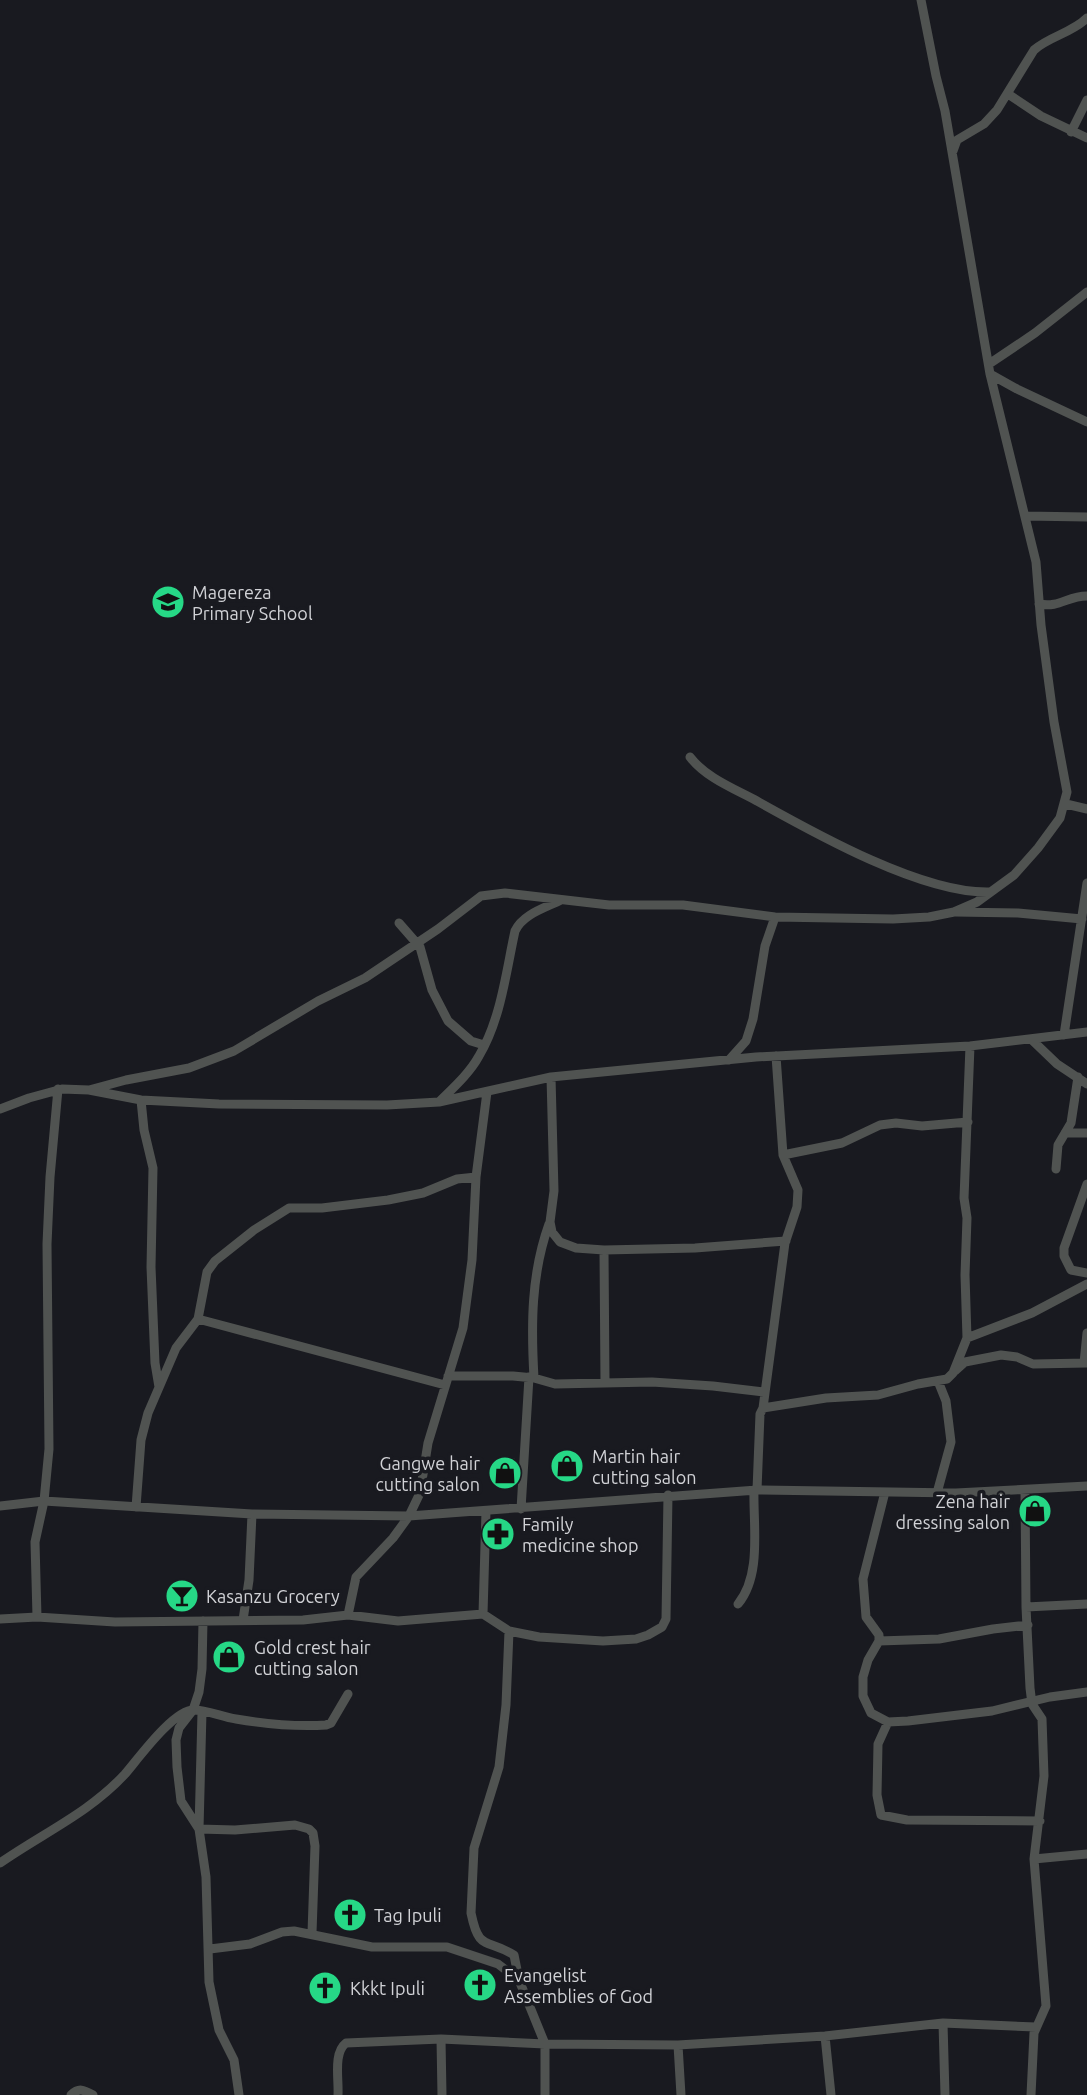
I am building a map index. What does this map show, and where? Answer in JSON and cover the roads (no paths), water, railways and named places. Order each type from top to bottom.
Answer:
[{"type":"street","points":[[89,1090],[197,1065],[234,1051],[318,1001],[365,978],[481,896],[505,892],[609,905],[683,905],[775,917],[929,917],[954,912],[977,902],[1014,875],[1038,848],[1060,818],[1066,804],[1067,792],[1054,722],[1036,562],[990,369],[945,111],[921,0]]},
{"type":"street","points":[[952,159],[957,140],[990,118],[1034,50],[1087,18]]},
{"type":"street","points":[[1008,94],[1071,132],[1087,138]]},
{"type":"street","points":[[1071,132],[1087,100]]},
{"type":"street","points":[[990,369],[1087,292]]},
{"type":"street","points":[[990,369],[1017,389],[1087,422]]},
{"type":"street","points":[[1025,516],[1087,517]]},
{"type":"street","points":[[1039,604],[1051,606],[1074,596],[1087,596]]},
{"type":"street","points":[[690,757],[702,769],[752,799],[878,863],[971,892],[990,892]]},
{"type":"street","points":[[1066,804],[1087,809]]},
{"type":"street","points":[[1064,1035],[1087,883]]},
{"type":"street","points":[[439,1102],[470,1068],[484,1045],[502,995],[514,931],[528,917],[563,899]]},
{"type":"street","points":[[954,912],[1083,919]]},
{"type":"street","points":[[729,1060],[746,1041],[753,1019],[765,946],[775,917]]},
{"type":"street","points":[[399,923],[412,940],[418,943],[436,1001],[448,1021],[471,1041],[484,1045]]},
{"type":"street","points":[[0,1109],[58,1089],[89,1090],[141,1100],[300,1106],[439,1102],[551,1077],[776,1056],[970,1045],[1087,1032]]},
{"type":"street","points":[[1031,1039],[1057,1064],[1087,1084]]},
{"type":"street","points":[[953,1373],[967,1338],[967,1218],[964,1198],[970,1045]]},
{"type":"street","points":[[738,1604],[748,1588],[754,1561],[760,1414],[786,1241],[797,1207],[798,1190],[783,1156],[776,1056]]},
{"type":"street","points":[[521,1509],[532,1378],[532,1297],[550,1222],[554,1191],[551,1077]]},
{"type":"street","points":[[1056,1169],[1058,1145],[1071,1123],[1077,1077]]},
{"type":"street","points":[[37,1617],[35,1542],[44,1501],[50,1436],[47,1244],[58,1089]]},
{"type":"street","points":[[348,1615],[356,1577],[393,1538],[409,1516],[420,1493],[428,1443],[463,1328],[472,1260],[476,1177],[487,1092]]},
{"type":"street","points":[[141,1100],[144,1130],[153,1168],[151,1267],[155,1363],[159,1388]]},
{"type":"street","points":[[783,1156],[842,1143],[880,1125],[895,1123],[922,1126],[968,1122]]},
{"type":"street","points":[[1065,1133],[1087,1133]]},
{"type":"street","points":[[136,1507],[141,1440],[159,1388],[176,1348],[198,1319],[207,1272],[230,1248],[289,1208],[322,1208],[388,1200],[423,1193],[457,1179],[476,1177]]},
{"type":"street","points":[[1087,1185],[1068,1236],[1064,1256],[1071,1270],[1087,1273]]},
{"type":"street","points":[[550,1222],[552,1232],[560,1242],[576,1248],[695,1248],[786,1241]]},
{"type":"street","points":[[604,1250],[605,1382]]},
{"type":"street","points":[[967,1338],[1032,1312],[1087,1284]]},
{"type":"street","points":[[198,1319],[240,1332],[447,1381],[532,1378],[555,1384],[605,1382],[713,1385],[764,1392]]},
{"type":"street","points":[[762,1408],[809,1400],[878,1395],[947,1379],[965,1362],[1001,1355],[1017,1357],[1033,1364],[1085,1363],[1087,1333]]},
{"type":"street","points":[[937,1493],[951,1442],[946,1401],[938,1381]]},
{"type":"street","points":[[0,1506],[44,1501],[252,1514],[409,1516],[756,1490],[937,1493],[1025,1491],[1087,1486]]},
{"type":"street","points":[[1025,1491],[1026,1607],[1031,1702],[1042,1718],[1044,1776],[1034,1859],[1046,1997],[1044,2013],[1033,2038],[1031,2095]]},
{"type":"street","points":[[885,1492],[863,1579],[866,1617],[878,1633],[879,1641],[865,1668],[863,1696],[871,1713],[888,1722],[992,1711],[1087,1692]]},
{"type":"street","points":[[0,1619],[37,1617],[114,1622],[303,1620],[348,1615],[398,1621],[483,1615],[509,1631],[539,1637],[603,1641],[636,1639],[662,1627],[667,1612],[668,1496]]},
{"type":"street","points":[[483,1615],[486,1511]]},
{"type":"street","points":[[243,1620],[252,1514]]},
{"type":"street","points":[[1026,1607],[1087,1604]]},
{"type":"street","points":[[203,1621],[202,1668],[197,1711],[199,1829],[206,1877],[209,1982],[219,2030],[236,2065],[239,2095]]},
{"type":"street","points":[[879,1641],[929,1640],[1028,1625]]},
{"type":"street","points":[[509,1631],[506,1705],[499,1767],[474,1848],[471,1913],[477,1936],[483,1942],[514,1955],[519,1980],[545,2044],[545,2095]]},
{"type":"street","points":[[1,1860],[92,1806],[114,1786],[167,1727],[185,1713],[197,1711],[277,1725],[326,1725],[331,1723],[348,1694]]},
{"type":"street","points":[[197,1711],[179,1728],[176,1752],[181,1801],[199,1829]]},
{"type":"street","points":[[888,1722],[878,1744],[877,1795],[881,1815],[898,1819],[1040,1821]]},
{"type":"street","points":[[199,1829],[235,1830],[295,1825],[309,1829],[313,1833],[315,1846],[312,1933]]},
{"type":"street","points":[[1034,1859],[1087,1854]]},
{"type":"street","points":[[210,1949],[250,1944],[287,1931],[312,1933],[372,1947],[447,1947],[498,1964],[519,1980]]},
{"type":"street","points":[[338,2095],[339,2054],[344,2043],[441,2039],[545,2044],[678,2045],[825,2036],[943,2022],[1036,2028]]},
{"type":"street","points":[[943,2022],[944,2095]]},
{"type":"street","points":[[825,2036],[831,2095]]},
{"type":"street","points":[[441,2039],[442,2095]]},
{"type":"street","points":[[678,2045],[681,2095]]},
{"type":"street","points":[[71,2095],[82,2089],[93,2095]]},
{"type":"place","name":"Magereza Primary School","points":[[168,602]]},
{"type":"place","name":"Martin hair cutting salon","points":[[567,1466]]},
{"type":"place","name":"Gangwe hair cutting salon","points":[[505,1473]]},
{"type":"place","name":"Zena hair dressing salon","points":[[1035,1511]]},
{"type":"place","name":"Family medicine shop","points":[[498,1534]]},
{"type":"place","name":"Kasanzu Grocery","points":[[182,1596]]},
{"type":"place","name":"Gold crest hair cutting salon","points":[[229,1657]]},
{"type":"place","name":"Tag Ipuli","points":[[350,1915]]},
{"type":"place","name":"Evangelist Assemblies of God","points":[[480,1985]]},
{"type":"place","name":"Kkkt Ipuli","points":[[325,1988]]}]
